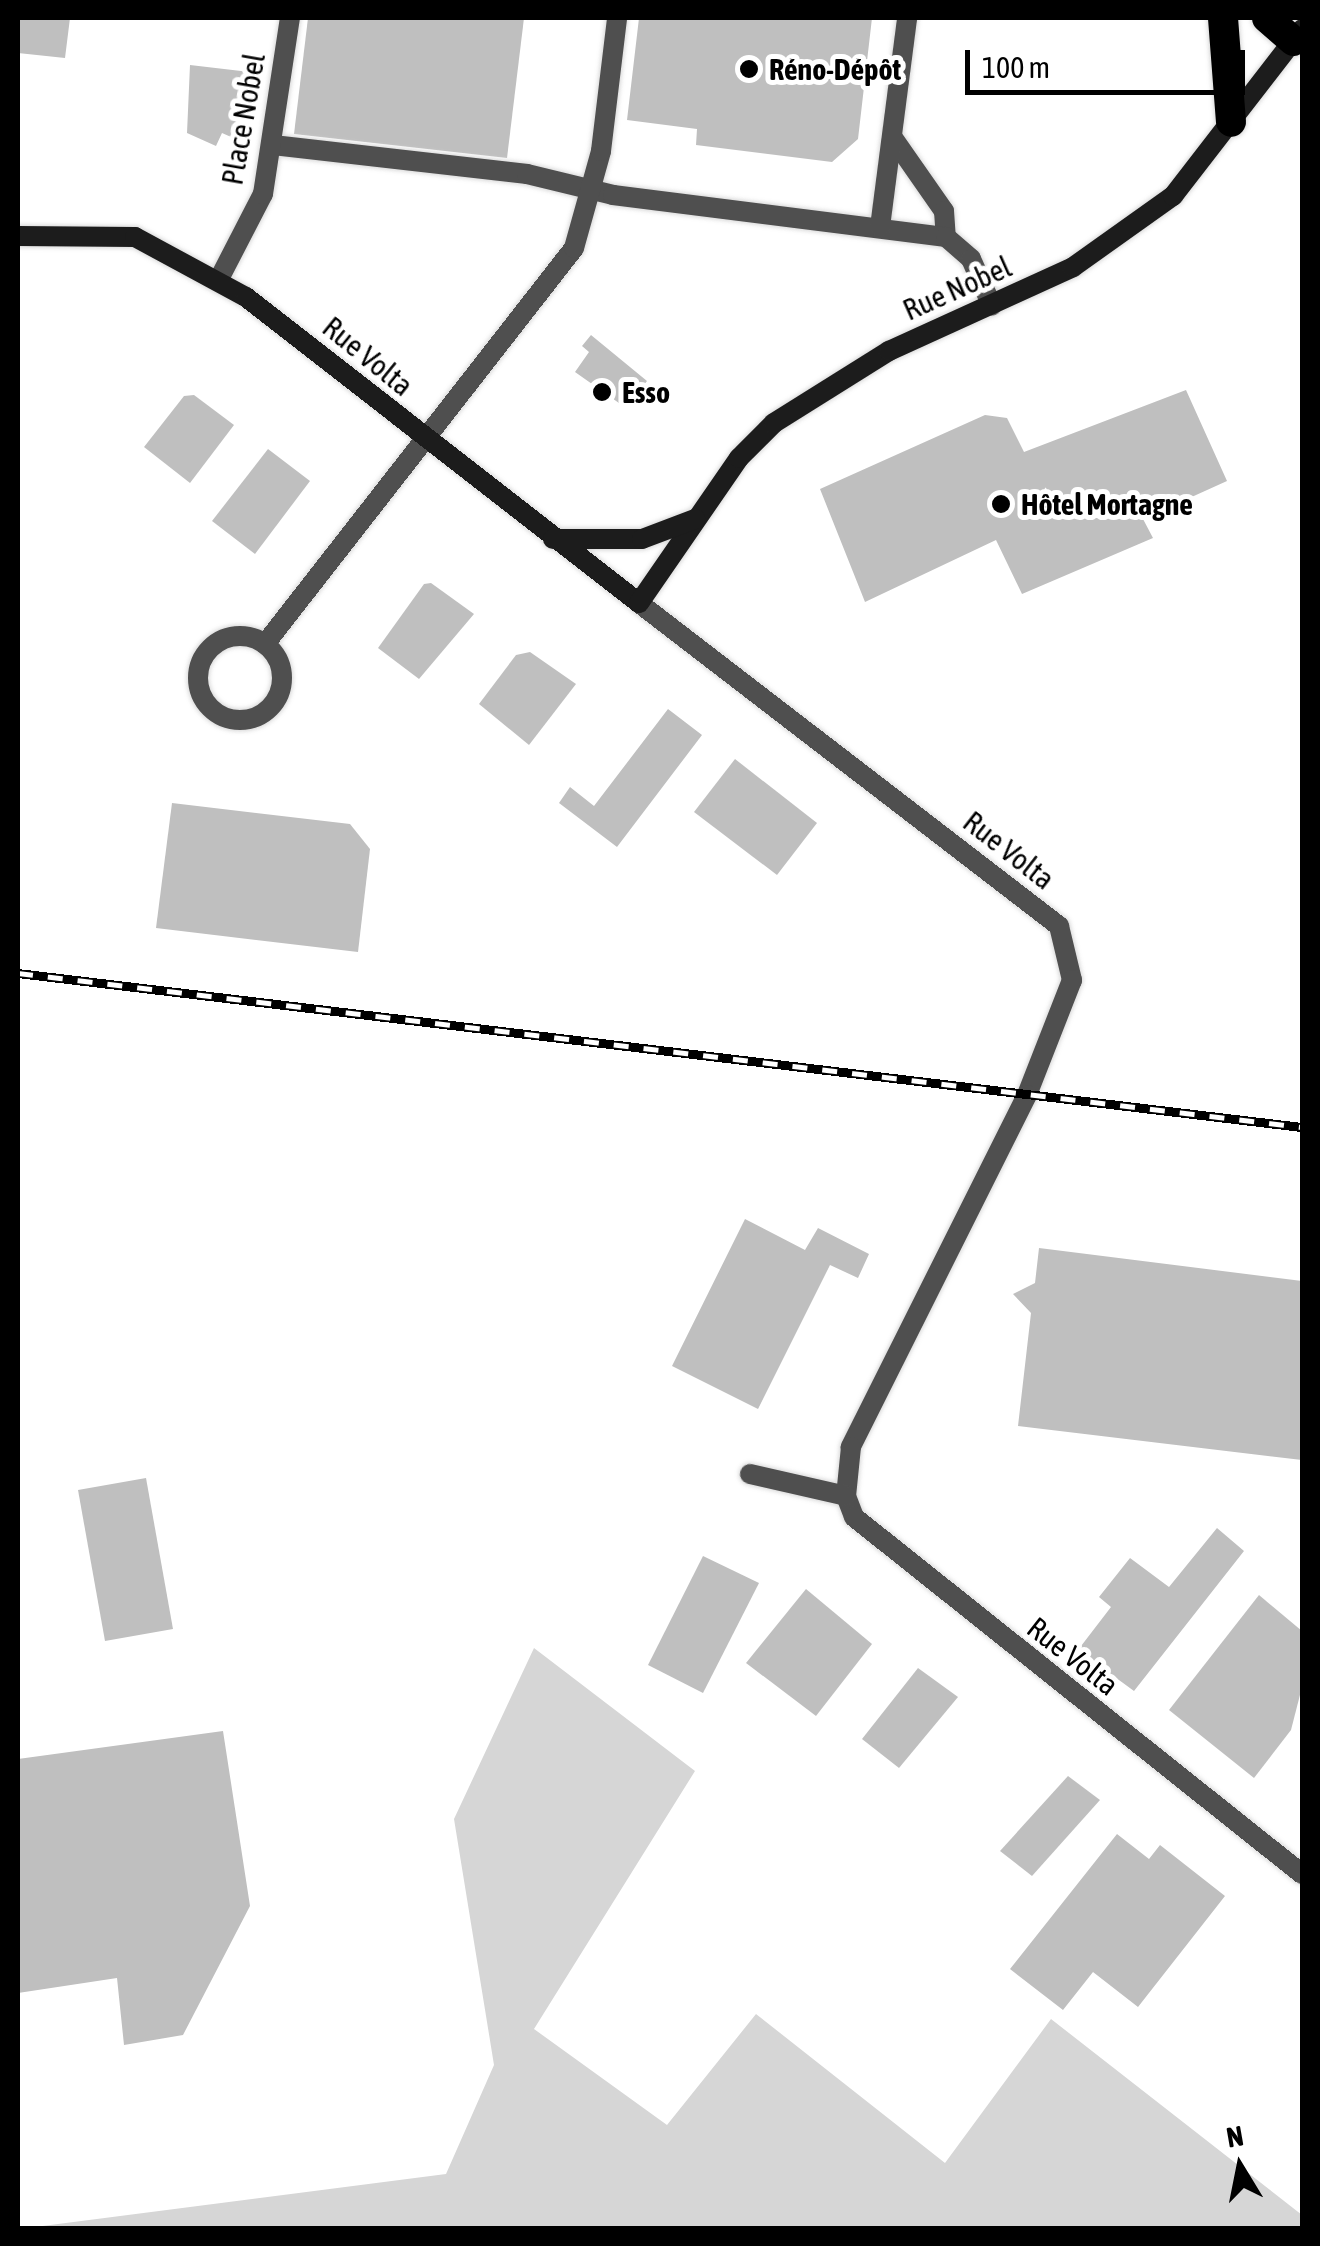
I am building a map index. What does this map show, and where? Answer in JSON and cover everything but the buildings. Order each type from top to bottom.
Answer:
[{"type":"highway","points":[[1223,18],[1231,122]]},
{"type":"highway","points":[[1267,18],[1298,35]]},
{"type":"street","name":"Place Nobel","points":[[218,281],[250,228],[273,145],[290,18]]},
{"type":"street","points":[[265,644],[574,248],[594,190],[617,18]]},
{"type":"street","points":[[880,227],[908,18]]},
{"type":"street","name":"Rue Nobel","points":[[639,603],[739,458],[801,402],[889,351],[1073,268],[1173,196],[1298,35]]},
{"type":"street","points":[[893,138],[944,211],[946,237]]},
{"type":"street","points":[[273,145],[528,174],[594,190],[946,237],[970,259],[992,306]]},
{"type":"street","name":"Rue Volta","points":[[18,236],[135,237],[218,281],[1059,926],[1072,980],[1027,1094],[851,1447],[846,1496],[868,1534],[1302,1874]]},
{"type":"street","points":[[550,538],[642,539],[700,516]]},
{"type":"street","points":[[238,636],[265,644],[283,680],[274,705],[242,721],[211,710],[198,686],[202,658],[238,636]]},
{"type":"street","points":[[750,1474],[846,1496]]},
{"type":"shaded area","points":[[534,1648],[695,1771],[534,2029],[667,2125],[756,2014],[945,2163],[1051,2019],[1302,2215],[1302,2228],[27,2228],[446,2174],[494,2065],[454,1819]]},
{"type":"railway","points":[[18,973],[1302,1127]]},
{"type":"place","name":"Réno-Dépôt","points":[[749,69]]},
{"type":"place","name":"Esso","points":[[602,392]]},
{"type":"place","name":"Hôtel Mortagne","points":[[1001,504]]}]
